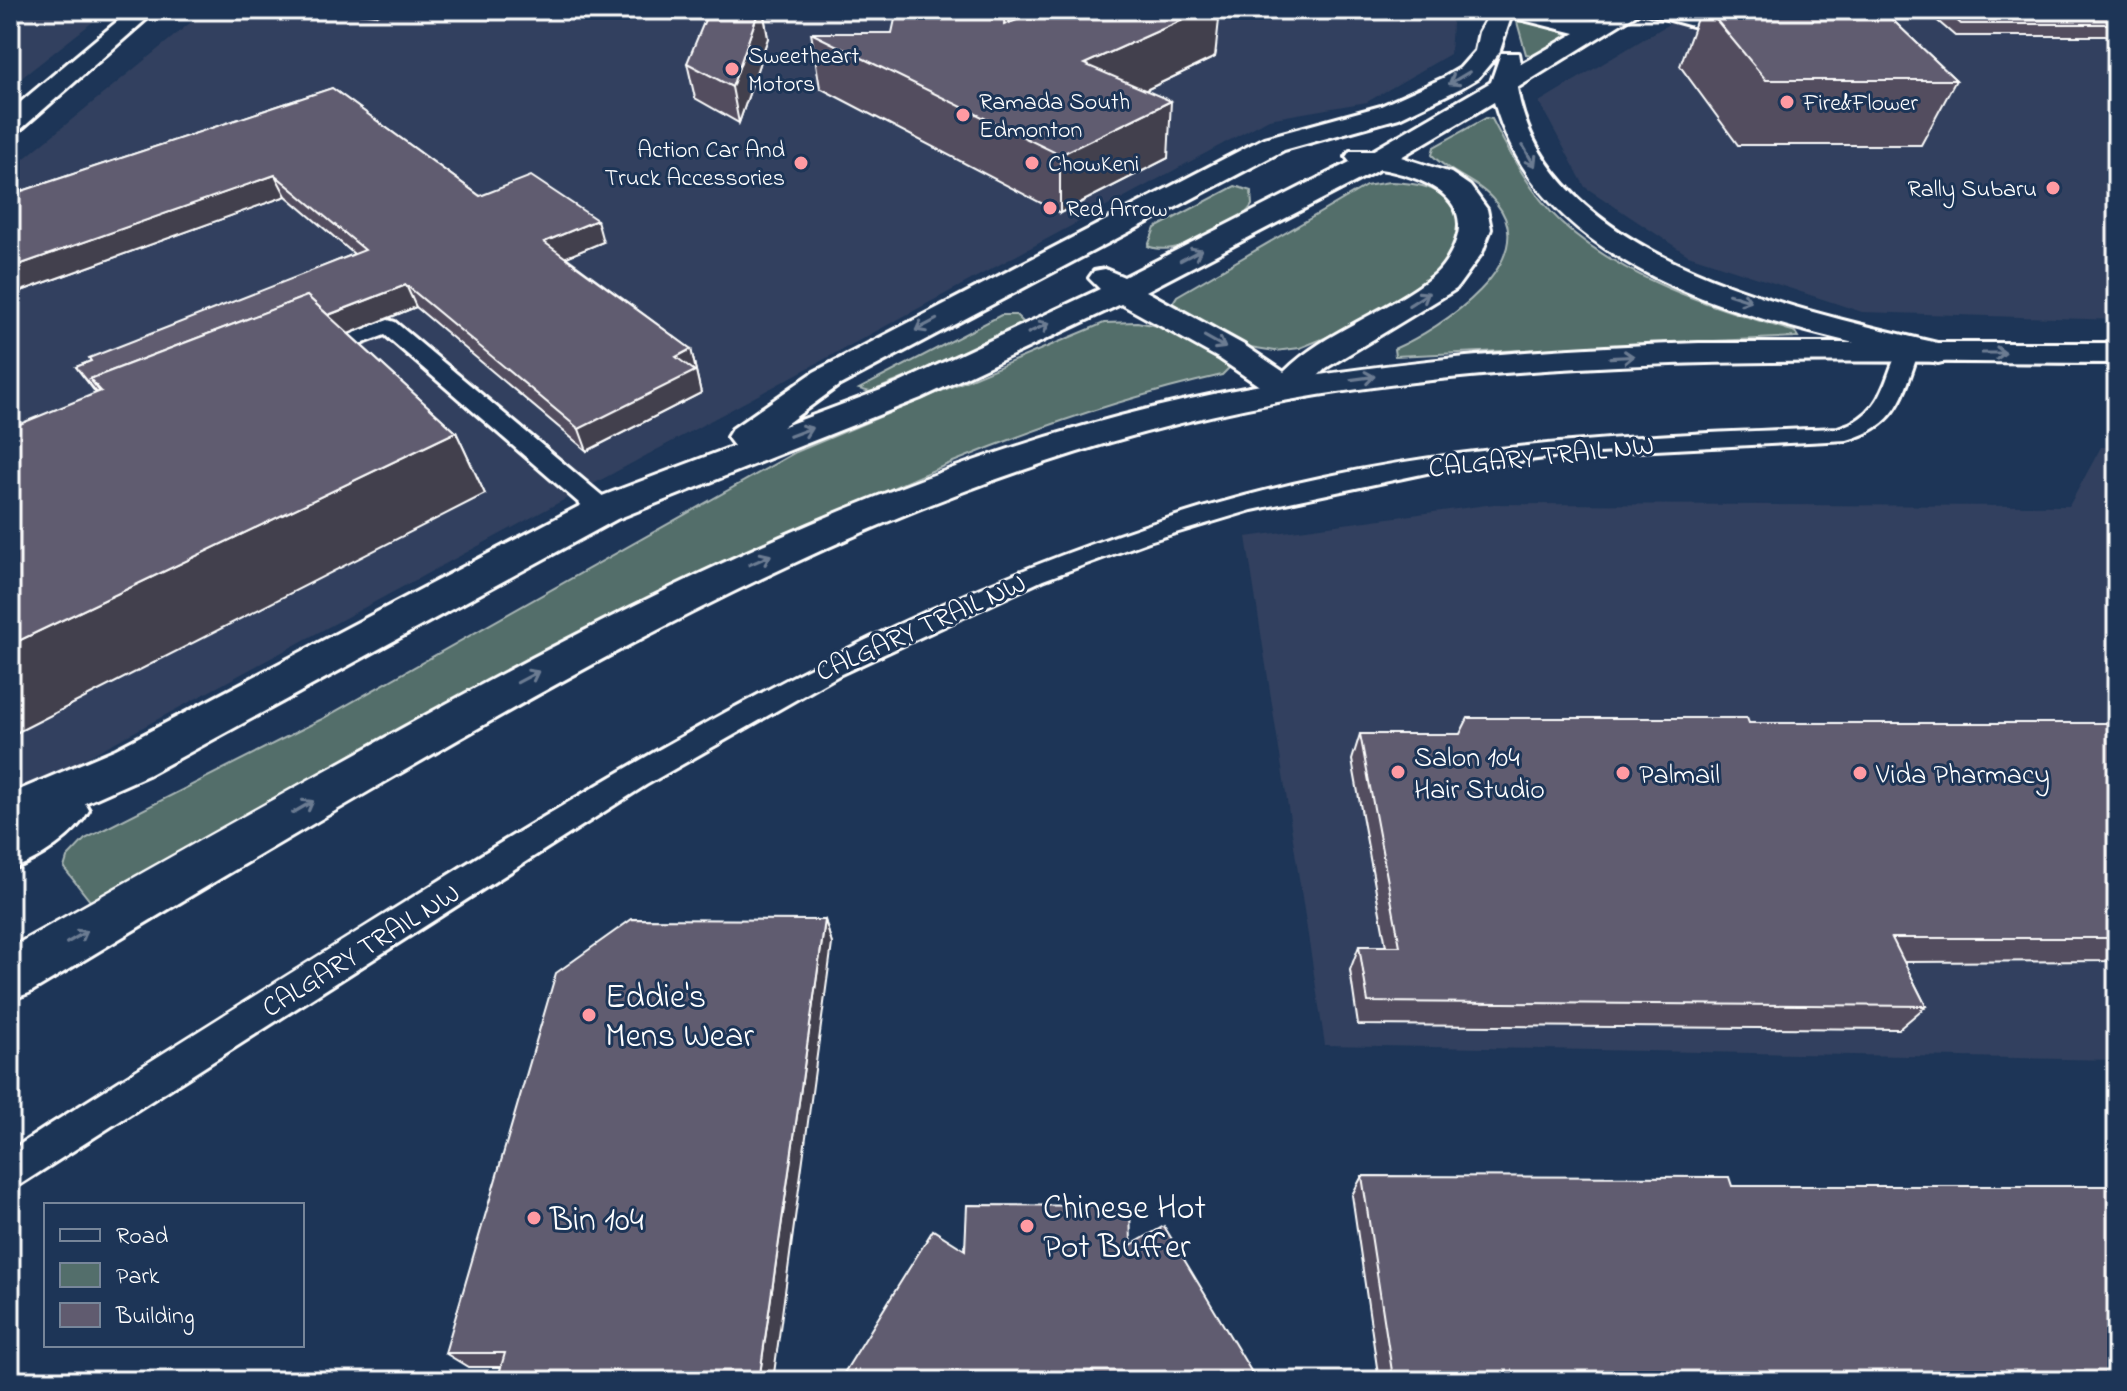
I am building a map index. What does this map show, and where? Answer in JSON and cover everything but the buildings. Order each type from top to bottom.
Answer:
[{"type":"street","points":[[10,125],[145,10]]},
{"type":"street","points":[[10,815],[132,762],[603,510],[909,391],[1122,291],[1378,159],[1631,10]]},
{"type":"street","points":[[1504,12],[1601,28]]},
{"type":"street","points":[[1504,12],[1511,60],[1503,83],[1525,149],[1554,192],[1581,217],[1637,255],[1734,297],[1922,353]]},
{"type":"street","points":[[702,470],[826,379],[1069,249],[1274,144],[1390,112],[1452,83],[1469,73],[1487,53],[1491,32],[1504,12]]},
{"type":"street","points":[[1274,144],[1378,159],[1414,168],[1452,186],[1474,212],[1477,237],[1462,264],[1445,282],[1314,361],[1286,389]]},
{"type":"street","points":[[1069,249],[1122,291],[1232,352],[1286,389]]},
{"type":"street","points":[[10,976],[506,689],[694,591],[766,557],[955,481],[1162,416],[1286,389],[1413,371],[1565,359],[2117,353]]},
{"type":"street","points":[[10,849],[132,762]]},
{"type":"lane","points":[[1641,10],[1675,14],[1747,36]]},
{"type":"lane","points":[[301,361],[388,326],[603,510]]},
{"type":"lane","name":"CALGARY TRAIL NW","points":[[10,1172],[628,778],[818,671],[926,618],[1117,542],[1251,502],[1368,476],[1552,449],[1625,443],[1839,435],[1865,429],[1880,416],[1922,353]]},
{"type":"shaded area","points":[[10,10],[108,10],[10,87]]},
{"type":"shaded area","points":[[206,10],[1453,10],[1450,54],[1367,102],[1269,119],[10,799],[10,170]]},
{"type":"shaded area","points":[[1692,10],[2117,10],[2117,320],[1862,312],[1688,255],[1585,187],[1539,102]]},
{"type":"shaded area","points":[[2101,447],[2117,447],[2117,1060],[1325,1045],[1246,537],[1494,504],[2069,506]]},
{"type":"green space","points":[[1527,21],[1565,33],[1568,39],[1538,56],[1526,54],[1517,22]]},
{"type":"green space","points":[[1486,118],[1492,119],[1531,187],[1561,222],[1586,242],[1641,276],[1702,302],[1795,332],[1798,337],[1395,356],[1394,349],[1436,326],[1480,290],[1497,269],[1507,247],[1507,225],[1496,203],[1482,189],[1432,155],[1434,147]]},
{"type":"green space","points":[[1389,182],[1416,184],[1436,191],[1452,206],[1463,230],[1450,261],[1412,291],[1342,331],[1300,348],[1275,351],[1250,347],[1172,304],[1177,296],[1366,186]]},
{"type":"green space","points":[[1235,186],[1251,191],[1252,205],[1234,223],[1188,244],[1159,249],[1148,246],[1155,228]]},
{"type":"green space","points":[[1001,315],[1016,315],[1023,322],[1003,338],[870,392],[859,389]]},
{"type":"green space","points":[[1137,322],[1168,328],[1229,362],[1230,367],[1222,375],[1134,398],[1047,426],[878,494],[633,616],[94,906],[64,868],[67,858],[85,839],[320,720],[796,452],[1104,323]]},
{"type":"place","name":"Sweetheart Motors","points":[[732,69]]},
{"type":"place","name":"Fire&Flower","points":[[1787,102]]},
{"type":"place","name":"Ramada South Edmonton","points":[[963,115]]},
{"type":"place","name":"Action Car And Truck Accessories","points":[[801,163]]},
{"type":"place","name":"ChowKeni","points":[[1032,163]]},
{"type":"place","name":"Rally Subaru","points":[[2053,188]]},
{"type":"place","name":"Red Arrow","points":[[1050,208]]},
{"type":"place","name":"Salon 104 Hair Studio","points":[[1398,772]]},
{"type":"place","name":"Palmail","points":[[1623,773]]},
{"type":"place","name":"Vida Pharmacy","points":[[1860,773]]},
{"type":"place","name":"Eddie's Mens Wear","points":[[589,1015]]},
{"type":"place","name":"Bin 104","points":[[534,1218]]},
{"type":"place","name":"Chinese Hot Pot Buffer","points":[[1027,1226]]}]
